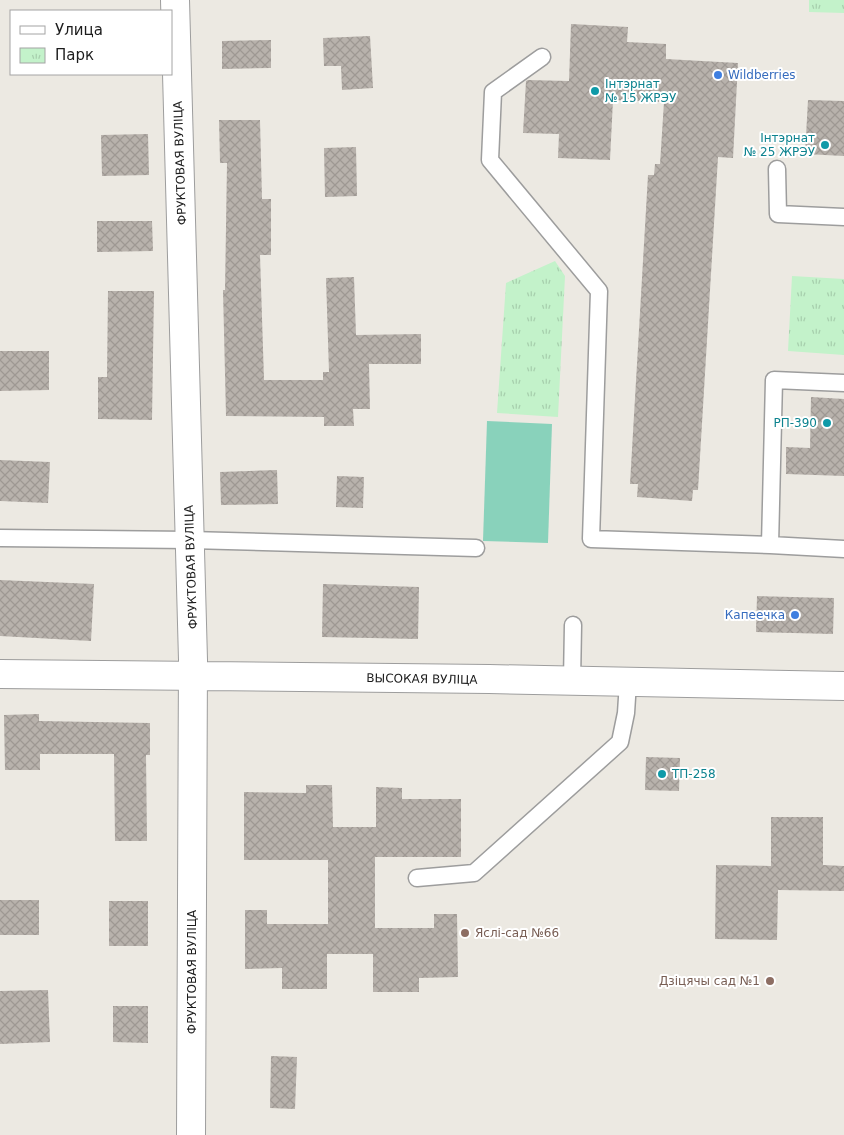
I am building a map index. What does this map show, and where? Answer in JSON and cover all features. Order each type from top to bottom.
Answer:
[{"type":"street","name":"ФРУКТОВАЯ ВУЛІЦА","points":[[175,0],[193,676],[191,1135]]},
{"type":"street","name":"ВЫСОКАЯ ВУЛІЦА","points":[[0,674],[844,686]]},
{"type":"lane","points":[[542,57],[493,92],[490,160],[600,291],[591,539],[844,549]]},
{"type":"lane","points":[[777,169],[778,214],[844,217]]},
{"type":"lane","points":[[770,545],[774,380],[844,384]]},
{"type":"lane","points":[[0,538],[190,540],[476,548]]},
{"type":"lane","points":[[572,681],[573,625]]},
{"type":"lane","points":[[417,878],[474,873],[620,742],[626,713],[628,682]]},
{"type":"green space","points":[[809,0],[844,0],[844,13],[809,12]]},
{"type":"green space","points":[[555,261],[565,276],[558,417],[497,413],[506,283]]},
{"type":"green space","points":[[792,276],[844,279],[844,355],[788,351]]},
{"type":"green space","points":[[487,421],[552,424],[548,543],[483,541]]},
{"type":"building","points":[[571,24],[628,27],[627,42],[666,44],[666,59],[738,63],[733,158],[718,157],[698,490],[693,490],[692,501],[637,497],[638,484],[630,484],[648,175],[654,175],[655,164],[660,164],[664,102],[613,100],[610,160],[558,158],[559,134],[523,133],[526,81],[569,81]]},
{"type":"building","points":[[370,36],[373,88],[342,90],[341,66],[324,66],[323,38]]},
{"type":"building","points":[[271,40],[271,68],[222,69],[222,41]]},
{"type":"building","name":"Інтэрнат № 25 ЖРЭУ","points":[[808,100],[844,101],[844,156],[805,154]]},
{"type":"building","points":[[219,120],[260,120],[262,199],[271,199],[271,255],[260,255],[264,380],[323,380],[323,372],[329,372],[326,278],[354,277],[356,335],[421,334],[421,364],[369,364],[370,409],[353,409],[354,426],[324,426],[324,417],[226,416],[223,290],[225,290],[227,163],[220,163]]},
{"type":"building","points":[[148,134],[149,175],[102,176],[101,135]]},
{"type":"building","points":[[356,147],[357,196],[325,197],[324,148]]},
{"type":"building","points":[[97,221],[152,221],[153,251],[97,252]]},
{"type":"building","points":[[108,291],[154,291],[152,420],[98,419],[98,377],[107,377]]},
{"type":"building","points":[[0,351],[49,351],[49,390],[0,391]]},
{"type":"building","name":"РП-390","points":[[811,397],[844,399],[844,476],[786,474],[786,447],[810,448]]},
{"type":"building","points":[[0,460],[50,462],[48,503],[0,501]]},
{"type":"building","points":[[277,470],[278,504],[221,505],[220,472]]},
{"type":"building","points":[[337,476],[364,477],[363,508],[336,507]]},
{"type":"building","points":[[0,580],[94,584],[91,641],[0,636]]},
{"type":"building","points":[[323,584],[419,587],[418,639],[322,637]]},
{"type":"building","name":"Капеечка","points":[[757,596],[834,598],[833,634],[756,632]]},
{"type":"building","points":[[39,714],[39,721],[150,723],[150,755],[146,755],[147,841],[115,841],[114,754],[40,754],[40,770],[5,770],[4,715]]},
{"type":"building","name":"ТП-258","points":[[646,757],[680,758],[679,791],[645,790]]},
{"type":"building","points":[[306,785],[332,785],[333,827],[376,827],[376,787],[402,788],[402,799],[461,799],[461,857],[375,857],[375,928],[434,928],[434,914],[457,914],[458,977],[419,978],[419,992],[373,992],[373,954],[327,954],[327,989],[282,989],[282,968],[245,969],[245,910],[267,910],[267,924],[328,924],[328,860],[244,860],[244,792],[306,793]]},
{"type":"building","points":[[771,817],[823,817],[823,865],[844,866],[844,891],[778,890],[777,940],[715,939],[716,865],[771,866]]},
{"type":"building","points":[[0,900],[39,900],[39,935],[0,935]]},
{"type":"building","points":[[109,901],[148,901],[148,946],[109,946]]},
{"type":"building","points":[[48,990],[50,1042],[0,1044],[0,991]]},
{"type":"building","points":[[113,1006],[148,1006],[148,1043],[113,1042]]},
{"type":"building","points":[[271,1056],[297,1057],[295,1109],[270,1108]]},
{"type":"place","name":"Wildberries","points":[[718,75]]},
{"type":"place","name":"Інтэрнат № 15 ЖРЭУ","points":[[595,91]]},
{"type":"place","name":"Інтэрнат № 25 ЖРЭУ","points":[[825,145]]},
{"type":"place","name":"РП-390","points":[[827,423]]},
{"type":"place","name":"Капеечка","points":[[795,615]]},
{"type":"place","name":"ТП-258","points":[[662,774]]},
{"type":"place","name":"Яслі-сад №66","points":[[465,933]]},
{"type":"place","name":"Дзіцячы сад №1","points":[[770,981]]}]
